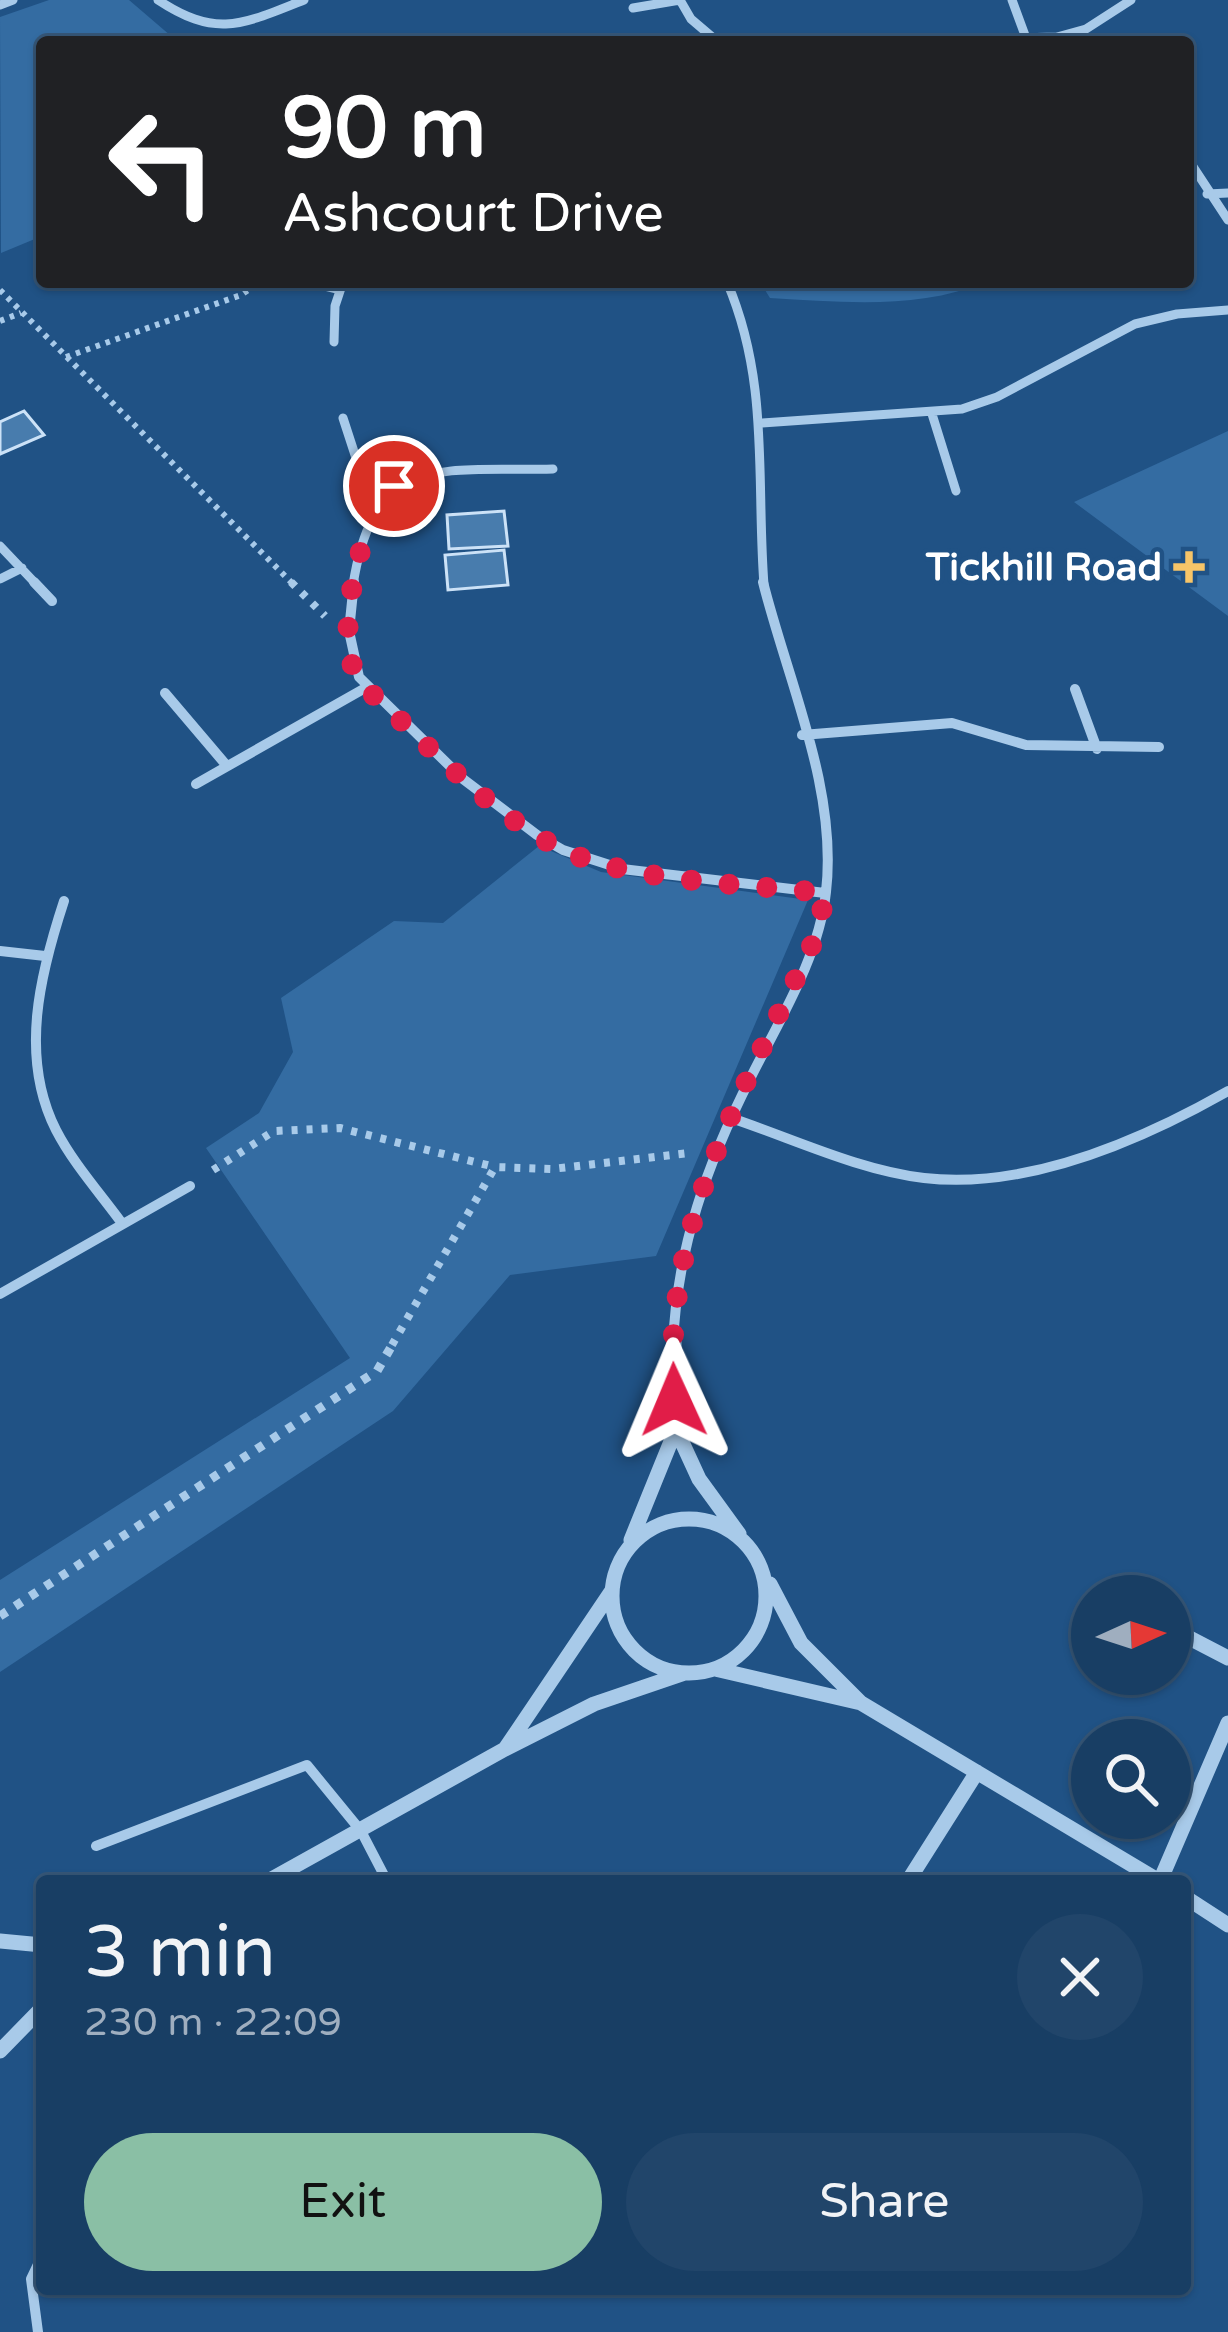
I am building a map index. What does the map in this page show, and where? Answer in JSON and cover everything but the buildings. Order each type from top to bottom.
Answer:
[{"type":"street","points":[[0,5],[13,0]]},
{"type":"street","points":[[158,0],[188,22],[216,28],[304,0]]},
{"type":"street","points":[[633,8],[680,0],[691,19],[711,36]]},
{"type":"street","points":[[1012,0],[1025,36]]},
{"type":"street","points":[[1039,36],[1086,29],[1131,0]]},
{"type":"street","points":[[1194,171],[1228,220]]},
{"type":"street","points":[[1207,194],[1228,193]]},
{"type":"street","points":[[334,342],[341,288]]},
{"type":"street","points":[[730,288],[740,312],[762,423],[763,583],[827,817],[825,893],[818,932],[693,1210],[675,1288],[676,1429],[700,1479],[762,1567],[800,1643],[861,1703],[1150,1875]]},
{"type":"street","points":[[762,423],[932,414],[997,397],[1135,325],[1177,314],[1228,310]]},
{"type":"street","points":[[932,414],[956,491]]},
{"type":"street","points":[[343,418],[347,448],[354,460],[394,486]]},
{"type":"street","points":[[553,469],[437,475],[394,486],[378,504],[354,574],[350,624],[354,670],[520,825],[565,850],[637,870],[825,893]]},
{"type":"street","points":[[0,546],[52,601]]},
{"type":"street","points":[[0,579],[22,568]]},
{"type":"street","points":[[196,784],[367,687]]},
{"type":"street","points":[[1075,689],[1096,749]]},
{"type":"street","points":[[165,693],[227,766]]},
{"type":"street","points":[[802,734],[952,723],[1026,746],[1159,747]]},
{"type":"street","points":[[64,901],[45,956],[38,1009],[43,1093],[55,1128],[121,1222]]},
{"type":"street","points":[[0,951],[45,956]]},
{"type":"street","points":[[731,1118],[918,1178],[966,1182],[1016,1173],[1141,1136],[1228,1091]]},
{"type":"street","points":[[0,1294],[190,1186]]},
{"type":"street","points":[[626,1552],[676,1429]]},
{"type":"street","points":[[505,1749],[611,1592],[618,1564],[638,1537],[686,1519],[709,1522],[744,1541]]},
{"type":"street","points":[[715,1669],[747,1649],[764,1622],[768,1595],[762,1567]]},
{"type":"street","points":[[611,1592],[614,1617],[636,1651],[675,1671],[715,1669],[861,1703]]},
{"type":"street","points":[[1191,1639],[1228,1658]]},
{"type":"street","points":[[279,1875],[594,1704],[692,1670]]},
{"type":"street","points":[[1163,1875],[1228,1723]]},
{"type":"street","points":[[912,1875],[977,1772]]},
{"type":"street","points":[[1191,1901],[1228,1924]]},
{"type":"street","points":[[0,1940],[36,1945]]},
{"type":"street","points":[[0,2051],[36,2014]]},
{"type":"lane","points":[[96,1846],[308,1765],[361,1832],[384,1875]]},
{"type":"lane","points":[[36,2269],[31,2279],[38,2332]]},
{"type":"path","points":[[65,357],[251,288]]},
{"type":"path","points":[[0,290],[322,615],[350,624]]},
{"type":"path","points":[[0,321],[21,314]]},
{"type":"path","points":[[190,1186],[274,1131],[340,1128],[496,1167],[552,1169],[718,1150]]},
{"type":"path","points":[[0,1616],[377,1371],[496,1167]]},
{"type":"shaded area","points":[[49,0],[129,0],[171,36],[36,36],[36,238],[1,253],[0,17]]},
{"type":"shaded area","points":[[764,288],[969,288],[907,300],[770,298]]},
{"type":"shaded area","name":"Tickhill Road","points":[[1228,431],[1228,616],[1074,502]]},
{"type":"shaded area","points":[[539,846],[601,872],[808,900],[656,1256],[510,1275],[393,1411],[0,1672],[0,1580],[350,1358],[206,1148],[259,1113],[293,1052],[281,998],[394,921],[443,923]]},
{"type":"place","name":"Tickhill Road","points":[[1189,567]]},
{"type":"route","points":[[394,486],[378,504],[354,574],[349,640],[354,670],[372,694],[520,825],[565,850],[637,870],[825,893],[818,932],[693,1210],[675,1288],[674,1400]]}]
